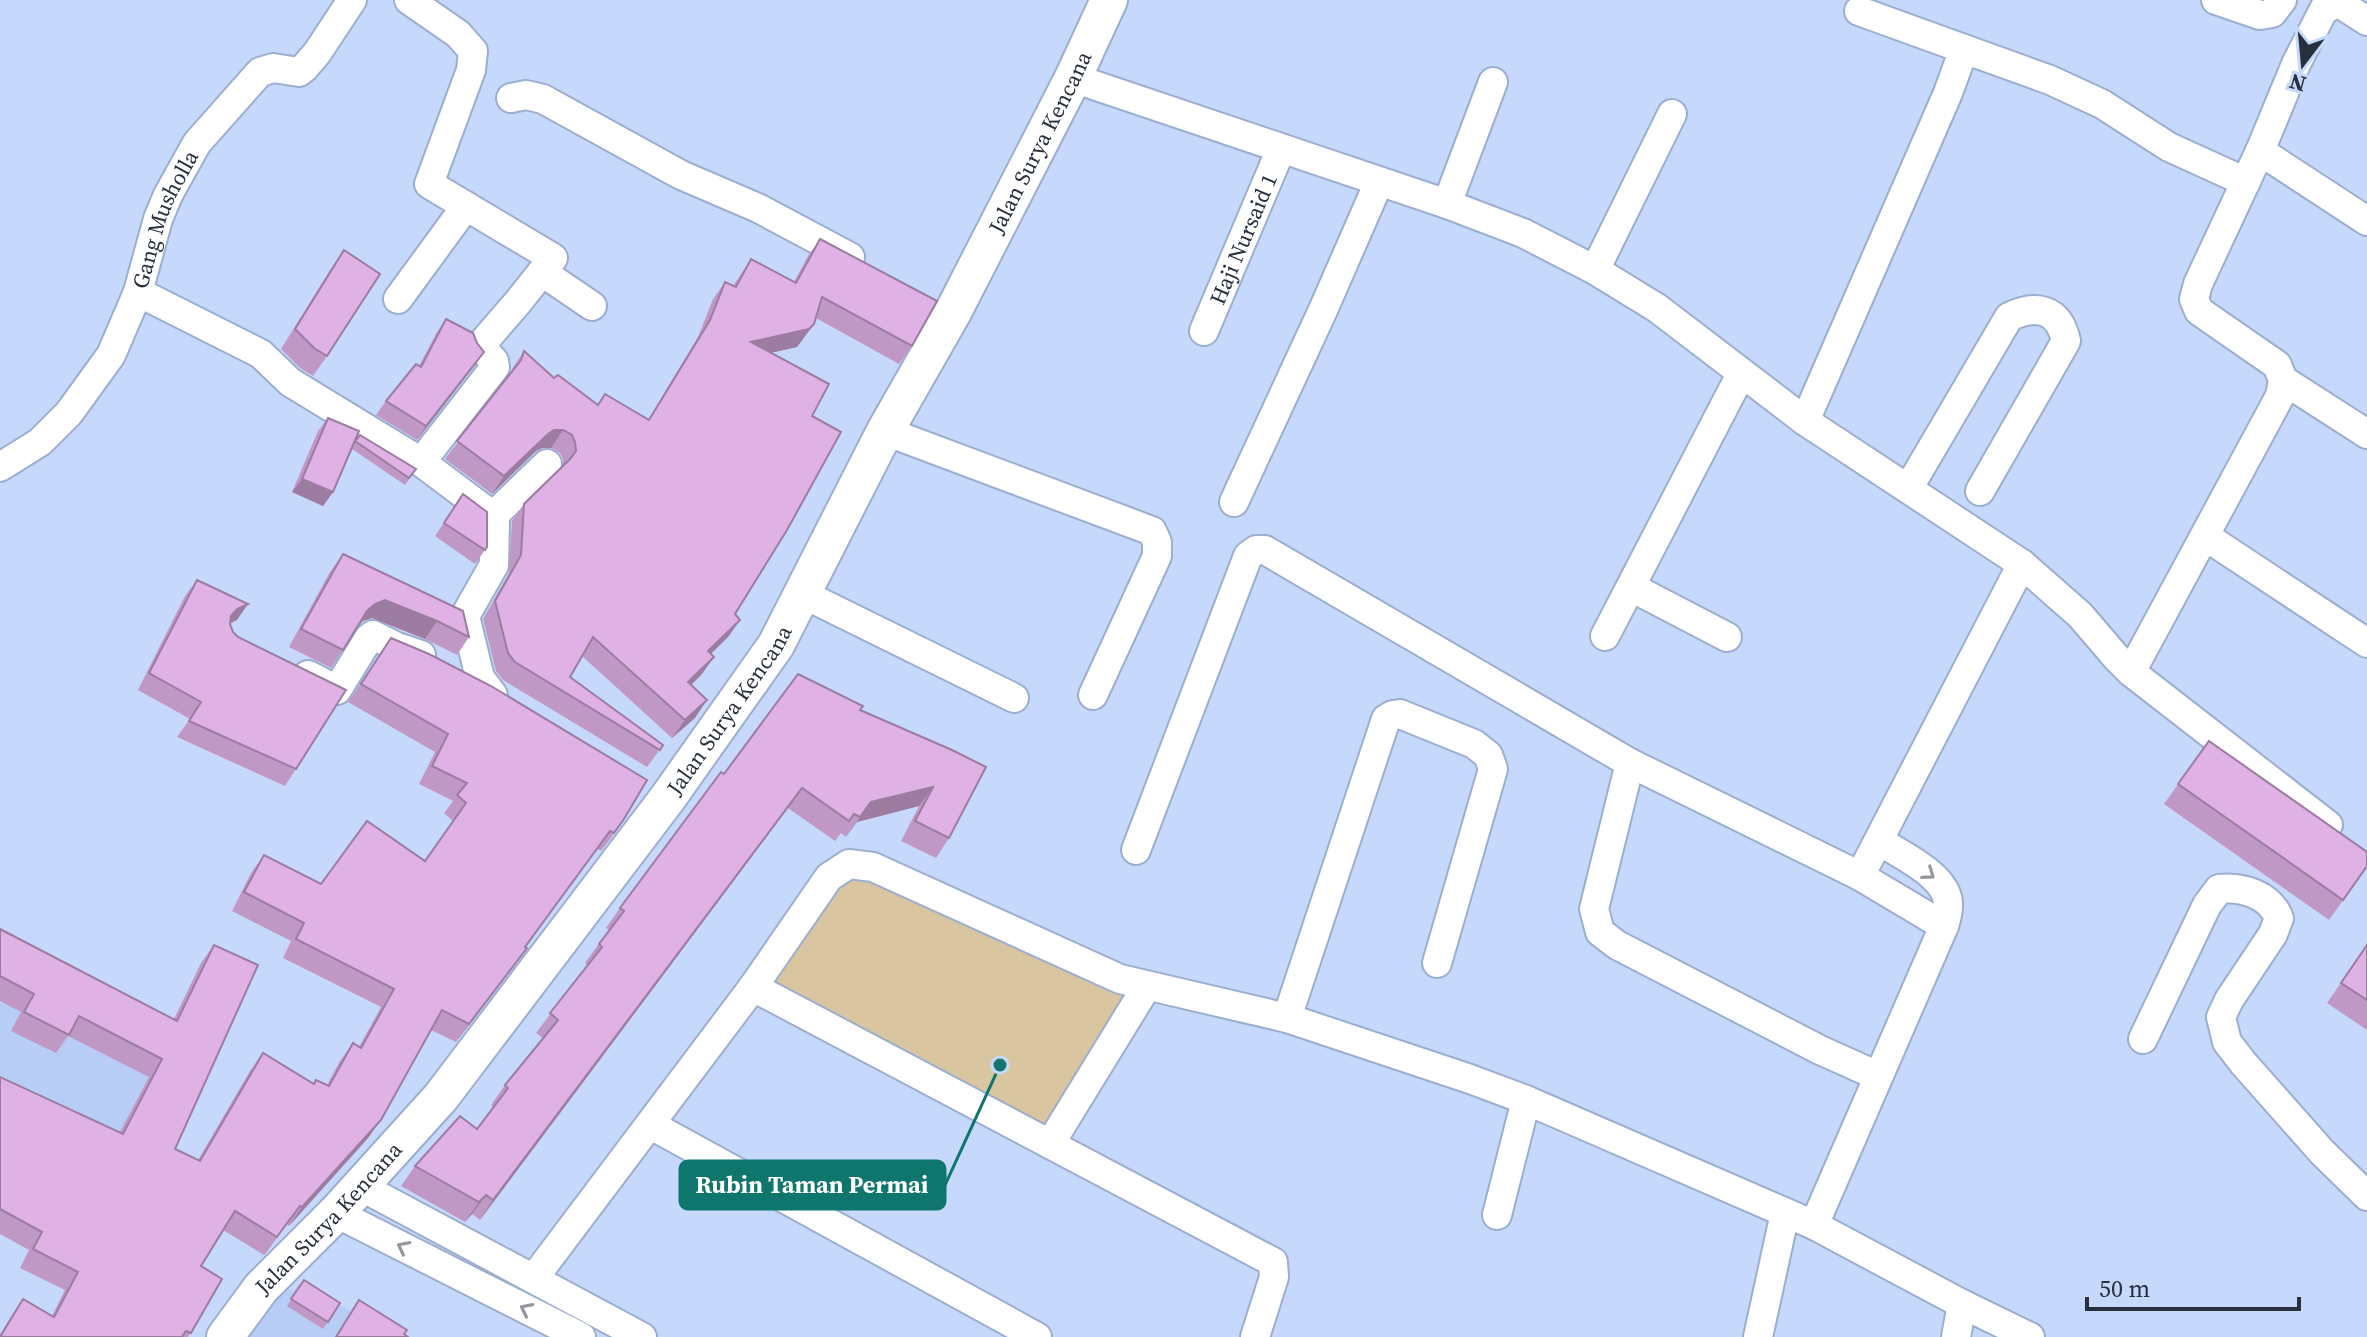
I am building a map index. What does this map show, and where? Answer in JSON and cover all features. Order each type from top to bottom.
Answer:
[{"type":"main road","name":"Jalan Surya Kencana","points":[[225,1337],[261,1288],[336,1213],[441,1097],[654,791],[776,645],[885,431],[939,305],[1073,78],[1105,1]]},
{"type":"street","name":"Gang Musholla","points":[[0,467],[40,442],[69,413],[111,355],[138,292],[158,219],[197,143],[260,72],[273,68],[299,72],[304,68],[352,0]]},
{"type":"street","points":[[409,0],[458,34],[473,51],[471,70],[429,184],[466,206],[547,265],[592,306]]},
{"type":"street","points":[[2216,0],[2260,15],[2272,13],[2282,0]]},
{"type":"street","points":[[2131,672],[2280,396],[2283,380],[2277,365],[2199,311],[2194,299],[2198,284],[2260,151],[2296,64],[2324,9],[2339,3],[2367,21]]},
{"type":"street","points":[[1859,11],[2050,80],[2102,104],[2169,147],[2246,182]]},
{"type":"street","points":[[1805,421],[1948,93],[1964,49]]},
{"type":"street","points":[[1073,78],[1447,204],[1523,233],[1595,270],[1657,308],[1805,421],[2022,564],[2080,615],[2131,672],[2328,825]]},
{"type":"street","points":[[1447,204],[1493,82]]},
{"type":"street","points":[[511,98],[526,95],[543,99],[681,175],[758,208],[869,267]]},
{"type":"street","points":[[1595,270],[1672,114]]},
{"type":"street","name":"Haji Nursaid 1","points":[[1204,331],[1281,149]]},
{"type":"street","points":[[2260,151],[2367,221]]},
{"type":"street","points":[[1234,502],[1379,182]]},
{"type":"street","points":[[398,299],[466,206]]},
{"type":"street","points":[[421,462],[495,367],[494,361],[480,346],[547,265]]},
{"type":"street","points":[[138,292],[261,354],[290,382],[421,462],[493,516],[494,565],[465,616],[480,678],[493,695]]},
{"type":"street","points":[[1908,489],[2009,317],[2025,309],[2038,309],[2054,317],[2061,325],[2066,341],[1980,491]]},
{"type":"street","points":[[1605,636],[1741,374]]},
{"type":"street","points":[[2283,380],[2367,434]]},
{"type":"street","points":[[885,431],[1152,531],[1157,542],[1157,556],[1093,695]]},
{"type":"street","points":[[493,516],[547,464]]},
{"type":"street","points":[[2205,536],[2367,643]]},
{"type":"street","points":[[1136,850],[1248,556],[1256,550],[1265,550],[1630,763],[1860,876],[1944,926]]},
{"type":"street","points":[[1860,876],[2022,564]]},
{"type":"street","points":[[1631,587],[1727,637]]},
{"type":"street","points":[[801,593],[1014,698]]},
{"type":"street","points":[[286,665],[337,690],[373,635],[421,655],[520,711]]},
{"type":"street","points":[[1287,1018],[1386,719],[1393,715],[1400,714],[1474,744],[1488,755],[1493,769],[1437,963]]},
{"type":"street","points":[[1630,763],[1594,909],[1600,932],[1617,945],[1820,1050],[1878,1076]]},
{"type":"street","points":[[1814,1225],[1944,926],[1949,904],[1938,880],[1879,841]]},
{"type":"street","points":[[534,1278],[753,987],[829,877],[849,864],[873,867],[1120,979],[1287,1018],[1526,1100],[1814,1225],[2030,1337]]},
{"type":"street","points":[[2143,1039],[2207,905],[2219,889],[2235,887],[2275,907],[2279,918],[2273,934],[2221,1017],[2227,1042],[2322,1152],[2367,1196]]},
{"type":"street","points":[[1050,1144],[1147,986]]},
{"type":"street","points":[[753,987],[1273,1262],[1274,1277],[1255,1337]]},
{"type":"street","points":[[1497,1215],[1526,1100]]},
{"type":"street","points":[[651,1125],[1037,1337]]},
{"type":"street","points":[[360,1186],[642,1337]]},
{"type":"street","points":[[336,1213],[581,1337]]},
{"type":"street","points":[[1758,1337],[1785,1213]]},
{"type":"street","points":[[1956,1337],[1962,1304]]},
{"type":"shaded area","points":[[849,864],[1147,986],[1050,1144],[753,987]]},
{"type":"shaded area","points":[[0,954],[198,1057],[147,1155],[0,1102]]},
{"type":"shaded area","points":[[300,1283],[397,1337],[244,1337],[280,1284],[293,1291]]},
{"type":"building","points":[[820,239],[937,301],[912,346],[822,297],[814,324],[809,329],[751,342],[829,384],[812,416],[841,432],[787,530],[735,614],[740,620],[708,651],[714,657],[688,682],[707,700],[685,720],[593,637],[570,677],[663,745],[660,750],[515,662],[508,653],[495,601],[521,555],[524,504],[576,451],[572,435],[563,430],[554,430],[504,476],[457,441],[521,360],[524,351],[554,378],[558,375],[598,405],[605,394],[649,420],[710,320],[725,282],[736,287],[751,259],[796,283]]},
{"type":"building","points":[[344,250],[380,274],[327,356],[295,329]]},
{"type":"building","points":[[446,319],[473,333],[484,352],[426,426],[386,401],[416,364],[421,367]]},
{"type":"building","points":[[328,418],[359,431],[333,492],[302,479]]},
{"type":"building","points":[[360,435],[416,469],[409,478],[355,441]]},
{"type":"building","points":[[463,494],[487,512],[485,550],[444,523]]},
{"type":"building","points":[[343,554],[463,611],[469,637],[385,600],[367,611],[343,650],[301,629]]},
{"type":"building","points":[[197,580],[248,604],[231,616],[230,624],[238,637],[346,690],[296,769],[189,721],[201,702],[149,673]]},
{"type":"building","points":[[391,638],[491,686],[647,780],[614,833],[610,831],[469,1024],[442,1010],[381,1120],[300,1206],[277,1237],[235,1211],[201,1266],[222,1279],[191,1333],[186,1331],[182,1337],[0,1337],[23,1299],[54,1317],[78,1272],[33,1249],[42,1232],[0,1209],[0,1077],[123,1134],[162,1059],[79,1016],[69,1035],[24,1012],[34,994],[0,976],[0,929],[177,1021],[214,945],[258,965],[175,1149],[200,1161],[263,1053],[314,1084],[316,1080],[329,1086],[353,1043],[361,1048],[394,989],[296,939],[304,923],[244,892],[264,855],[321,884],[367,821],[425,861],[466,803],[457,795],[467,783],[432,766],[448,734],[361,684]]},
{"type":"building","points":[[798,674],[863,706],[860,710],[986,767],[949,838],[915,821],[933,787],[871,802],[860,817],[854,814],[849,821],[802,788],[493,1200],[486,1195],[479,1202],[415,1166],[460,1116],[477,1129],[508,1088],[505,1085],[558,1020],[550,1013],[602,947],[599,944],[624,911],[620,908]]},
{"type":"building","points":[[2209,741],[2367,852],[2367,866],[2343,900],[2178,784]]},
{"type":"building","points":[[2367,945],[2367,1000],[2341,983]]},
{"type":"building","points":[[304,1280],[340,1303],[328,1322],[291,1299]]},
{"type":"building","points":[[359,1300],[407,1330],[404,1334],[408,1337],[336,1337]]},
{"type":"place","name":"Rubin Taman Permai","points":[[1000,1065]]}]
